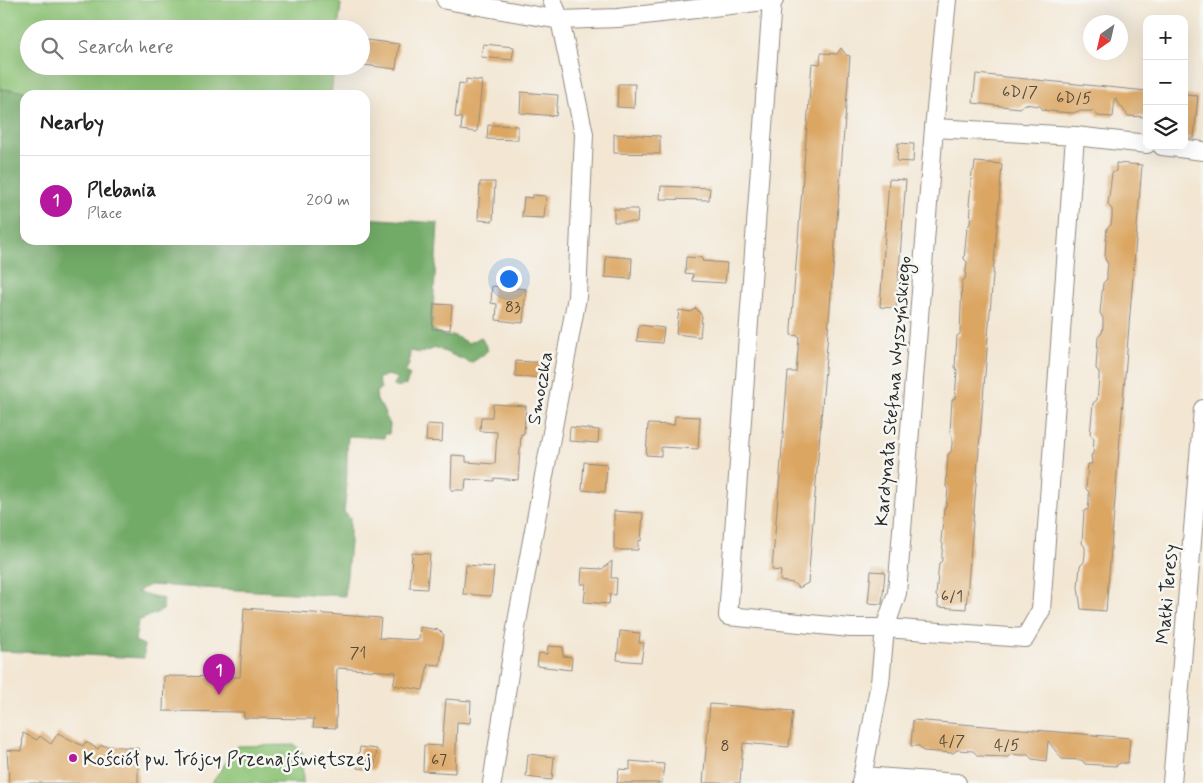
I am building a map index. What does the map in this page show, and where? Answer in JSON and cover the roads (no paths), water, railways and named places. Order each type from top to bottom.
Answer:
[{"type":"street","points":[[446,0],[560,20],[618,18],[773,0],[728,616],[851,628],[885,628],[1024,638],[1040,610],[1075,136]]},
{"type":"street","name":"Smoczka","points":[[492,783],[517,622],[577,298],[584,134],[560,20],[552,0]]},
{"type":"street","name":"Kardynała Stefana Wyszyńskiego","points":[[862,780],[880,683],[885,628],[898,593],[934,128],[947,0]]},
{"type":"street","points":[[934,128],[1075,136],[1143,144]]},
{"type":"street","points":[[1188,149],[1203,151]]},
{"type":"street","name":"Matki Teresy","points":[[1172,783],[1203,409]]},
{"type":"street","points":[[862,780],[957,783]]},
{"type":"place","name":"Plebania","points":[[219,695]]},
{"type":"place","name":"Kościół pw. Trójcy Przenajświętszej","points":[[73,758]]}]
